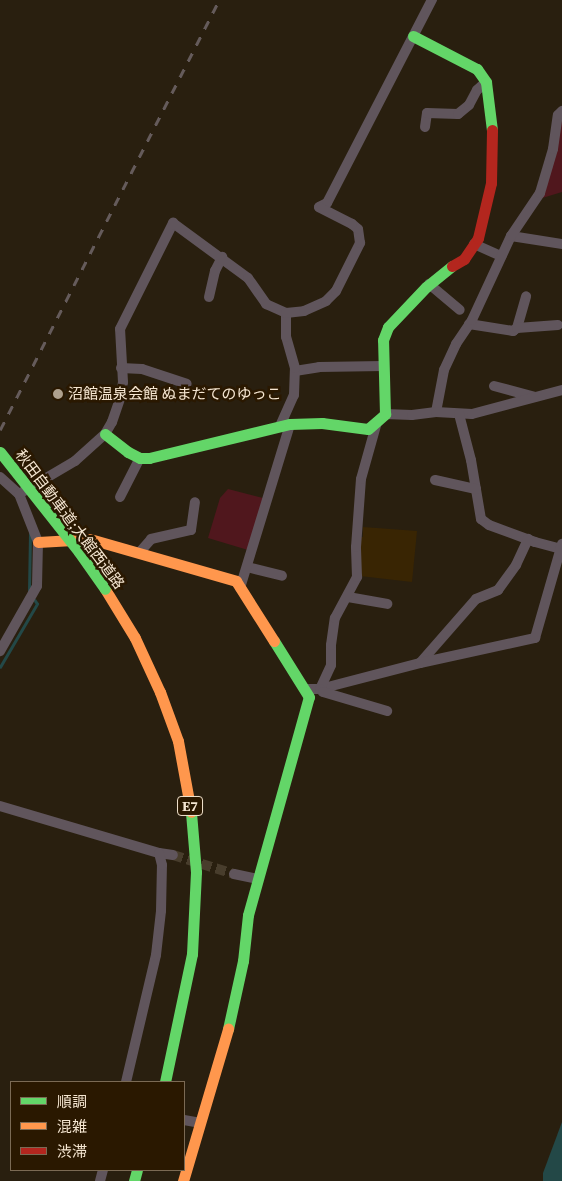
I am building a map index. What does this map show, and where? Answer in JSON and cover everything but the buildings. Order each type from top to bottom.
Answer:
[{"type":"main road","points":[[105,434],[128,452],[140,458],[150,458],[285,425],[322,423],[368,429],[381,418],[383,340],[388,327],[429,284],[445,270],[464,259],[474,244],[485,215],[491,183],[492,127],[486,82],[477,69],[413,36]]},
{"type":"main road","name":"秋田自動車道;大館西道路","points":[[0,452],[79,552],[105,589],[135,638],[160,692],[178,741],[194,830],[196,872],[192,946],[175,1038],[164,1081]]},
{"type":"main road","points":[[38,542],[90,538],[236,581],[306,689],[309,697],[248,915],[243,961],[233,1014],[183,1181]]},
{"type":"street","points":[[19,494],[75,461],[105,434],[112,422],[120,400],[123,382],[120,328],[173,223],[248,278],[266,304],[286,313],[304,312],[326,301],[336,291],[360,243],[358,229],[319,207],[326,203],[432,0]]},
{"type":"street","points":[[425,127],[427,113],[458,114],[469,105],[476,90],[486,82]]},
{"type":"street","points":[[436,412],[444,370],[469,324],[511,236],[540,193],[553,149],[558,115],[562,111]]},
{"type":"street","points":[[511,236],[562,244]]},
{"type":"street","points":[[474,244],[501,256]]},
{"type":"street","points":[[209,297],[215,271],[222,258]]},
{"type":"street","points":[[429,284],[460,310]]},
{"type":"street","points":[[517,328],[526,296]]},
{"type":"street","points":[[240,588],[294,395],[295,371],[286,337],[286,313]]},
{"type":"street","points":[[469,324],[508,331],[517,328],[558,325]]},
{"type":"street","points":[[295,371],[319,366],[383,366]]},
{"type":"street","points":[[122,368],[142,369],[187,384]]},
{"type":"street","points":[[494,386],[536,397]]},
{"type":"street","points":[[320,689],[331,664],[331,645],[335,618],[348,597],[357,577],[356,547],[361,479],[381,418],[436,412],[472,414],[562,390]]},
{"type":"street","points":[[306,689],[320,689],[420,663],[536,638],[561,546],[528,539],[489,525],[480,519],[476,489],[459,414]]},
{"type":"street","points":[[120,497],[140,458]]},
{"type":"street","points":[[0,477],[19,494],[38,542],[37,586],[0,651]]},
{"type":"street","points":[[435,480],[476,489]]},
{"type":"street","points":[[139,553],[151,539],[190,530],[195,502]]},
{"type":"street","points":[[420,663],[476,600],[498,590],[516,565],[528,539]]},
{"type":"street","points":[[247,567],[282,576]]},
{"type":"street","points":[[348,597],[386,604]]},
{"type":"street","points":[[320,689],[323,692],[387,711]]},
{"type":"street","points":[[0,806],[158,854],[173,855]]},
{"type":"street","points":[[126,1081],[156,955],[161,911],[162,865],[158,854]]},
{"type":"street","points":[[234,874],[257,879]]},
{"type":"street","points":[[185,1120],[201,1123]]},
{"type":"shaded area","points":[[562,118],[562,192],[539,199]]},
{"type":"shaded area","points":[[228,489],[263,498],[248,550],[208,538],[220,498]]},
{"type":"shaded area","points":[[363,527],[417,531],[412,582],[360,576],[359,537],[363,537]]},
{"type":"water","points":[[562,1122],[562,1181],[543,1181],[543,1173]]},
{"type":"waterway","points":[[29,591],[30,532]]},
{"type":"waterway","points":[[0,667],[37,604],[35,601]]},
{"type":"tunnel","points":[[173,855],[234,874]]},
{"type":"railway","points":[[0,430],[219,0]]},
{"type":"traffic: fast","points":[[413,36],[477,69],[486,82],[492,130]]},
{"type":"traffic: fast","points":[[105,434],[128,452],[140,458],[149,458],[290,424],[322,423],[368,429],[385,414],[383,340],[388,327],[426,287],[452,266]]},
{"type":"traffic: fast","points":[[0,452],[79,552],[105,589]]},
{"type":"traffic: fast","points":[[228,1029],[243,961],[248,915],[309,697],[274,641]]},
{"type":"traffic: fast","points":[[165,1081],[192,954],[196,872],[191,812]]},
{"type":"traffic: fast","points":[[134,1181],[137,1171]]},
{"type":"traffic: slow","points":[[38,542],[90,539],[236,581],[274,641]]},
{"type":"traffic: slow","points":[[105,589],[135,638],[160,692],[178,741],[191,812]]},
{"type":"traffic: slow","points":[[183,1181],[228,1029]]},
{"type":"traffic: jam","points":[[452,266],[464,259],[478,238],[491,183],[492,130]]},
{"type":"place","name":"沼館温泉会館 ぬまだてのゆっこ","points":[[58,394]]}]
